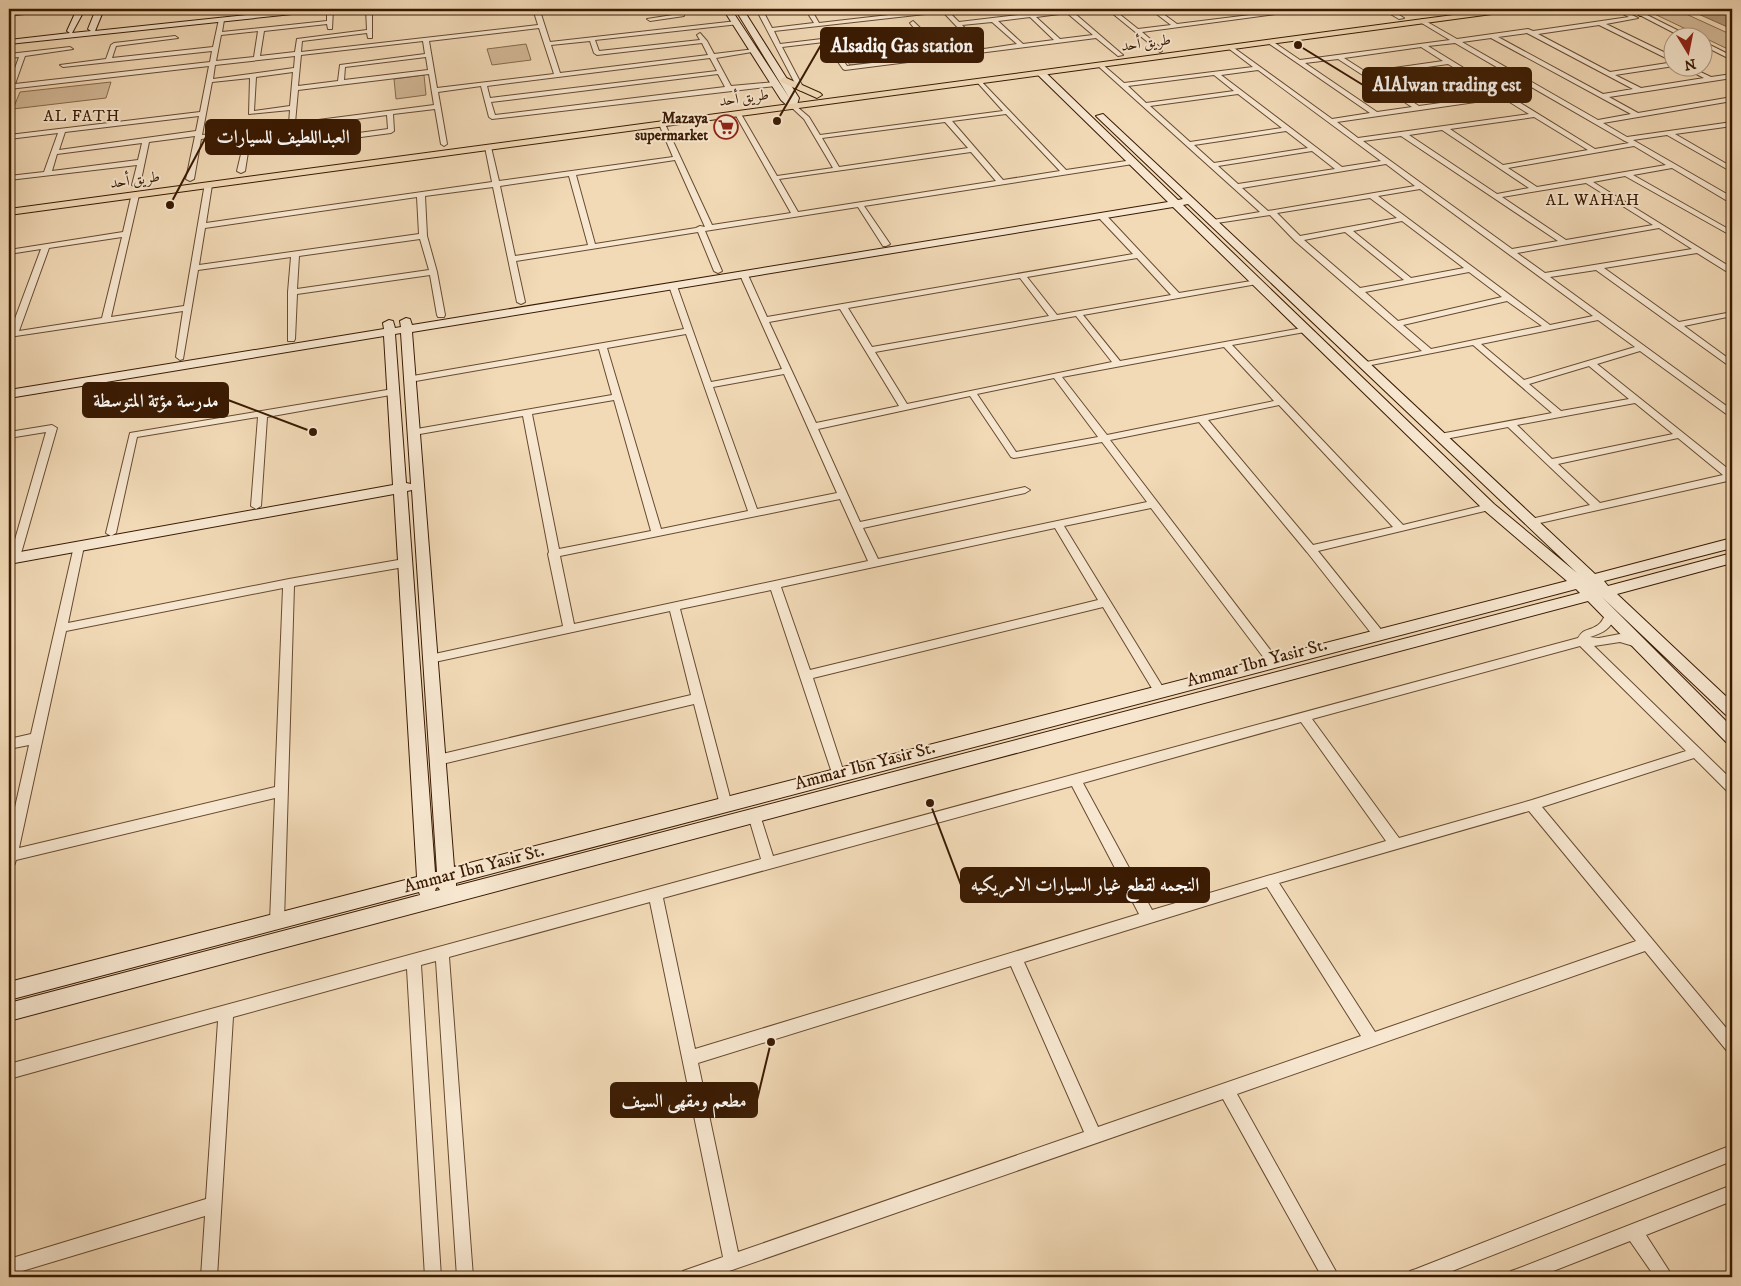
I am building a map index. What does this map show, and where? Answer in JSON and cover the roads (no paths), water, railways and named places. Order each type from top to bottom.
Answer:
[{"type":"main road","name":"طريق أحد","points":[[9,202],[208,185],[488,148],[738,114],[817,94],[1401,18],[1433,11],[1468,9]]},
{"type":"main road","name":"طريق أحد","points":[[9,212],[241,171],[784,98],[978,81],[1514,9]]},
{"type":"main road","points":[[1635,9],[1639,16]]},
{"type":"main road","points":[[784,80],[797,98]]},
{"type":"street","points":[[9,10],[16,9]]},
{"type":"street","points":[[9,14],[22,13],[25,9]]},
{"type":"street","points":[[56,81],[70,49],[81,9]]},
{"type":"street","points":[[92,29],[100,9]]},
{"type":"street","points":[[9,42],[92,29],[290,9]]},
{"type":"street","points":[[9,37],[179,24],[321,9]]},
{"type":"street","points":[[330,9],[330,35]]},
{"type":"street","points":[[369,9],[370,46]]},
{"type":"street","points":[[557,74],[536,11],[578,9]]},
{"type":"street","points":[[657,31],[648,16],[682,14],[680,9]]},
{"type":"street","points":[[727,9],[784,98]]},
{"type":"street","points":[[739,9],[784,80]]},
{"type":"street","points":[[759,9],[778,46],[797,98],[837,169]]},
{"type":"street","points":[[808,9],[818,25]]},
{"type":"street","points":[[808,9],[819,9]]},
{"type":"street","points":[[770,30],[953,9]]},
{"type":"street","points":[[957,24],[1086,9]]},
{"type":"street","points":[[1110,9],[1160,50]]},
{"type":"street","points":[[1155,10],[1180,9]]},
{"type":"street","points":[[1138,31],[1309,9]]},
{"type":"street","points":[[1384,9],[1401,18]]},
{"type":"street","points":[[1616,9],[1667,28]]},
{"type":"street","points":[[1631,9],[1664,31]]},
{"type":"street","points":[[944,10],[983,51]]},
{"type":"street","points":[[1155,10],[1176,26]]},
{"type":"street","points":[[1068,11],[1120,55]]},
{"type":"street","points":[[905,14],[944,56]]},
{"type":"street","points":[[1032,15],[1059,41]]},
{"type":"street","points":[[1532,33],[1639,16]]},
{"type":"street","points":[[190,179],[221,20]]},
{"type":"street","points":[[994,20],[1022,46]]},
{"type":"street","points":[[1422,21],[1732,200]]},
{"type":"street","points":[[218,34],[330,22]]},
{"type":"street","points":[[547,44],[737,23]]},
{"type":"street","points":[[1600,23],[1664,55]]},
{"type":"street","points":[[167,54],[179,24]]},
{"type":"street","points":[[304,24],[305,38]]},
{"type":"street","points":[[23,54],[10,87],[541,26]]},
{"type":"street","points":[[695,27],[729,88]]},
{"type":"street","points":[[258,59],[261,29]]},
{"type":"street","points":[[778,46],[918,29]]},
{"type":"street","points":[[1300,62],[1528,30],[1639,90]]},
{"type":"street","points":[[292,125],[299,40],[370,31]]},
{"type":"street","points":[[877,34],[901,61]]},
{"type":"street","points":[[826,40],[845,68],[1098,36]]},
{"type":"street","points":[[1492,36],[1637,115]]},
{"type":"street","points":[[108,60],[114,45],[175,38]]},
{"type":"street","points":[[592,39],[597,54],[704,41]]},
{"type":"street","points":[[426,40],[444,144]]},
{"type":"street","points":[[1270,42],[1375,114]]},
{"type":"street","points":[[1423,46],[1594,151]]},
{"type":"street","points":[[1230,47],[1732,414]]},
{"type":"street","points":[[63,65],[215,48]]},
{"type":"street","points":[[9,56],[70,49]]},
{"type":"street","points":[[1714,49],[1732,58]]},
{"type":"street","points":[[435,90],[755,51]]},
{"type":"street","points":[[342,83],[342,66],[428,55]]},
{"type":"street","points":[[1714,56],[1732,65]]},
{"type":"street","points":[[1339,57],[1417,108]]},
{"type":"street","points":[[386,60],[388,77]]},
{"type":"street","points":[[1365,74],[1449,62]]},
{"type":"street","points":[[1100,65],[1236,187],[1269,213],[1429,352]]},
{"type":"street","points":[[626,66],[639,98]]},
{"type":"street","points":[[1608,74],[1664,66]]},
{"type":"street","points":[[1123,86],[1259,68]]},
{"type":"street","points":[[9,71],[17,70]]},
{"type":"street","points":[[209,81],[296,70]]},
{"type":"street","points":[[295,88],[432,72]]},
{"type":"street","points":[[488,100],[720,72]]},
{"type":"street","points":[[1047,72],[1133,162],[1181,200],[1213,222],[1531,522],[1591,587],[1611,615],[1732,736]]},
{"type":"street","points":[[1047,72],[1181,200],[1257,282],[1488,507],[1591,587],[1732,711]]},
{"type":"street","points":[[1215,74],[1341,170]]},
{"type":"street","points":[[253,75],[251,113],[294,108]]},
{"type":"street","points":[[1602,96],[1732,76]]},
{"type":"street","points":[[1388,90],[1475,78]]},
{"type":"street","points":[[1708,78],[1712,80]]},
{"type":"street","points":[[978,81],[1064,172]]},
{"type":"street","points":[[483,84],[492,117],[639,98],[775,84]]},
{"type":"street","points":[[558,92],[561,108]]},
{"type":"street","points":[[1145,105],[1239,92]]},
{"type":"street","points":[[1331,121],[1504,96]]},
{"type":"street","points":[[1596,122],[1732,99]]},
{"type":"street","points":[[56,152],[437,107]]},
{"type":"street","points":[[818,137],[1008,112]]},
{"type":"street","points":[[245,150],[391,131],[390,113]]},
{"type":"street","points":[[9,137],[203,114]]},
{"type":"street","points":[[738,114],[795,214]]},
{"type":"street","points":[[1357,140],[1533,114]]},
{"type":"street","points":[[947,120],[1001,182]]},
{"type":"street","points":[[662,124],[709,227]]},
{"type":"street","points":[[1626,139],[1732,124]]},
{"type":"street","points":[[1444,128],[1535,189]]},
{"type":"street","points":[[1189,144],[1287,129]]},
{"type":"street","points":[[48,174],[62,131]]},
{"type":"street","points":[[241,171],[245,150],[245,131]]},
{"type":"street","points":[[1403,134],[1565,242]]},
{"type":"street","points":[[1670,134],[1732,170]]},
{"type":"street","points":[[106,321],[146,140]]},
{"type":"street","points":[[1502,167],[1635,144]]},
{"type":"street","points":[[488,148],[521,302]]},
{"type":"street","points":[[1212,165],[1314,149]]},
{"type":"street","points":[[774,178],[972,150]]},
{"type":"street","points":[[202,226],[678,158]]},
{"type":"street","points":[[9,178],[141,162]]},
{"type":"street","points":[[512,258],[1133,162]]},
{"type":"street","points":[[1236,187],[1388,162]]},
{"type":"street","points":[[1497,196],[1672,166]]},
{"type":"street","points":[[1625,173],[1732,234]]},
{"type":"street","points":[[572,174],[592,246]]},
{"type":"street","points":[[1586,180],[1700,250],[1732,272]]},
{"type":"street","points":[[180,357],[208,185]]},
{"type":"street","points":[[1213,222],[1421,187]]},
{"type":"street","points":[[421,195],[423,236],[433,272],[441,315]]},
{"type":"street","points":[[1371,195],[1548,327]]},
{"type":"street","points":[[9,394],[407,325],[673,286],[1102,216],[1181,200]]},
{"type":"street","points":[[407,325],[441,315],[521,302],[886,244],[1181,200]]},
{"type":"street","points":[[859,204],[886,244]]},
{"type":"street","points":[[1102,216],[1177,296]]},
{"type":"street","points":[[1298,239],[1403,220]]},
{"type":"street","points":[[1510,252],[1660,226]]},
{"type":"street","points":[[700,228],[718,271]]},
{"type":"street","points":[[1348,230],[1410,281]]},
{"type":"street","points":[[9,252],[126,234]]},
{"type":"street","points":[[195,268],[423,236]]},
{"type":"street","points":[[46,246],[11,335],[188,308]]},
{"type":"street","points":[[1544,276],[1700,250]]},
{"type":"street","points":[[291,339],[295,254]]},
{"type":"street","points":[[764,320],[1139,255]]},
{"type":"street","points":[[1599,268],[1732,365]]},
{"type":"street","points":[[1359,292],[1470,269]]},
{"type":"street","points":[[292,292],[433,272]]},
{"type":"street","points":[[744,274],[874,563]]},
{"type":"street","points":[[1022,276],[1055,318]]},
{"type":"street","points":[[870,350],[1257,282]]},
{"type":"street","points":[[673,286],[754,514]]},
{"type":"street","points":[[1396,324],[1508,298]]},
{"type":"street","points":[[843,307],[904,407]]},
{"type":"street","points":[[1078,314],[1118,364]]},
{"type":"street","points":[[1677,325],[1732,314]]},
{"type":"street","points":[[1364,364],[1600,317]]},
{"type":"street","points":[[407,325],[448,896]]},
{"type":"street","points":[[9,384],[291,339],[389,328]]},
{"type":"street","points":[[389,328],[428,902]]},
{"type":"street","points":[[812,426],[1056,375],[1306,329]]},
{"type":"street","points":[[410,380],[689,331]]},
{"type":"street","points":[[1474,342],[1559,414]]},
{"type":"street","points":[[1226,344],[1401,529]]},
{"type":"street","points":[[602,345],[657,533]]},
{"type":"street","points":[[1523,383],[1642,348]]},
{"type":"street","points":[[1718,356],[1732,353]]},
{"type":"street","points":[[1592,364],[1732,476]]},
{"type":"street","points":[[708,385],[787,371]]},
{"type":"street","points":[[1056,375],[1274,663]]},
{"type":"street","points":[[111,533],[132,435],[256,414],[263,415],[393,392]]},
{"type":"street","points":[[972,393],[1014,455],[1281,402]]},
{"type":"street","points":[[414,432],[617,397]]},
{"type":"street","points":[[1440,437],[1637,400]]},
{"type":"street","points":[[527,412],[569,629]]},
{"type":"street","points":[[256,506],[263,415]]},
{"type":"street","points":[[1201,418],[1311,549],[1379,635]]},
{"type":"street","points":[[1510,424],[1598,507]]},
{"type":"street","points":[[9,435],[52,428],[12,554]]},
{"type":"street","points":[[1551,462],[1681,435]]},
{"type":"street","points":[[1531,522],[1732,476]]},
{"type":"street","points":[[12,554],[79,546],[418,480]]},
{"type":"street","points":[[12,554],[256,506],[399,484]]},
{"type":"street","points":[[857,526],[1025,490]]},
{"type":"street","points":[[554,554],[843,495]]},
{"type":"street","points":[[430,659],[1152,504]]},
{"type":"street","points":[[1311,549],[1488,507]]},
{"type":"street","points":[[1058,524],[1160,692]]},
{"type":"street","name":"Ammar Ibn Yasir St.","points":[[9,1012],[754,816],[1591,587],[1732,544]]},
{"type":"street","points":[[79,546],[10,859],[281,791]]},
{"type":"street","name":"Ammar Ibn Yasir St.","points":[[9,991],[1379,635],[1591,587],[1732,558]]},
{"type":"street","points":[[62,628],[289,583],[404,563]]},
{"type":"street","points":[[278,921],[289,583]]},
{"type":"street","points":[[775,585],[839,776]]},
{"type":"street","points":[[806,674],[1105,602]]},
{"type":"street","points":[[674,606],[726,805]]},
{"type":"street","points":[[1582,641],[1587,633],[1595,632],[1608,625],[1611,615]]},
{"type":"street","points":[[9,1071],[1582,641],[1599,642],[1620,638],[1643,645]]},
{"type":"street","points":[[1582,641],[1732,788]]},
{"type":"street","points":[[438,760],[698,698]]},
{"type":"street","points":[[1304,717],[1396,844]]},
{"type":"street","points":[[9,744],[37,738]]},
{"type":"street","points":[[690,1058],[1270,880],[1532,805],[1697,752]]},
{"type":"street","points":[[1075,780],[1148,918]]},
{"type":"street","points":[[1532,805],[1732,1046]]},
{"type":"street","points":[[754,816],[768,863]]},
{"type":"street","points":[[1270,880],[1372,1040]]},
{"type":"street","points":[[655,894],[732,1262]]},
{"type":"street","points":[[689,1277],[1647,944]]},
{"type":"street","points":[[442,953],[465,1277]]},
{"type":"street","points":[[1015,958],[1094,1136]]},
{"type":"street","points":[[414,960],[433,1277]]},
{"type":"street","points":[[209,1277],[226,1013]]},
{"type":"street","points":[[1227,1090],[1331,1277]]},
{"type":"street","points":[[1416,1277],[1732,1153]]},
{"type":"street","points":[[1517,1277],[1732,1193]]},
{"type":"street","points":[[9,1267],[214,1205]]},
{"type":"street","points":[[1634,1232],[1665,1277]]},
{"type":"place","name":"AlAlwan trading est","points":[[1298,45]]},
{"type":"place","name":"Alsadiq Gas station","points":[[777,121]]},
{"type":"place","name":"Mazaya supermarket","points":[[726,127]]},
{"type":"place","name":"العبداللطيف للسيارات","points":[[170,205]]},
{"type":"place","name":"مدرسة مؤتة المتوسطة","points":[[313,432]]},
{"type":"place","name":"النجمه لقطع غيار السيارات الامريكيه","points":[[930,803]]},
{"type":"place","name":"مطعم ومقهى السيف","points":[[771,1042]]},
{"type":"district","name":"AL FATH","points":[[82,116]]},
{"type":"district","name":"AL WAHAH","points":[[1593,200]]}]
